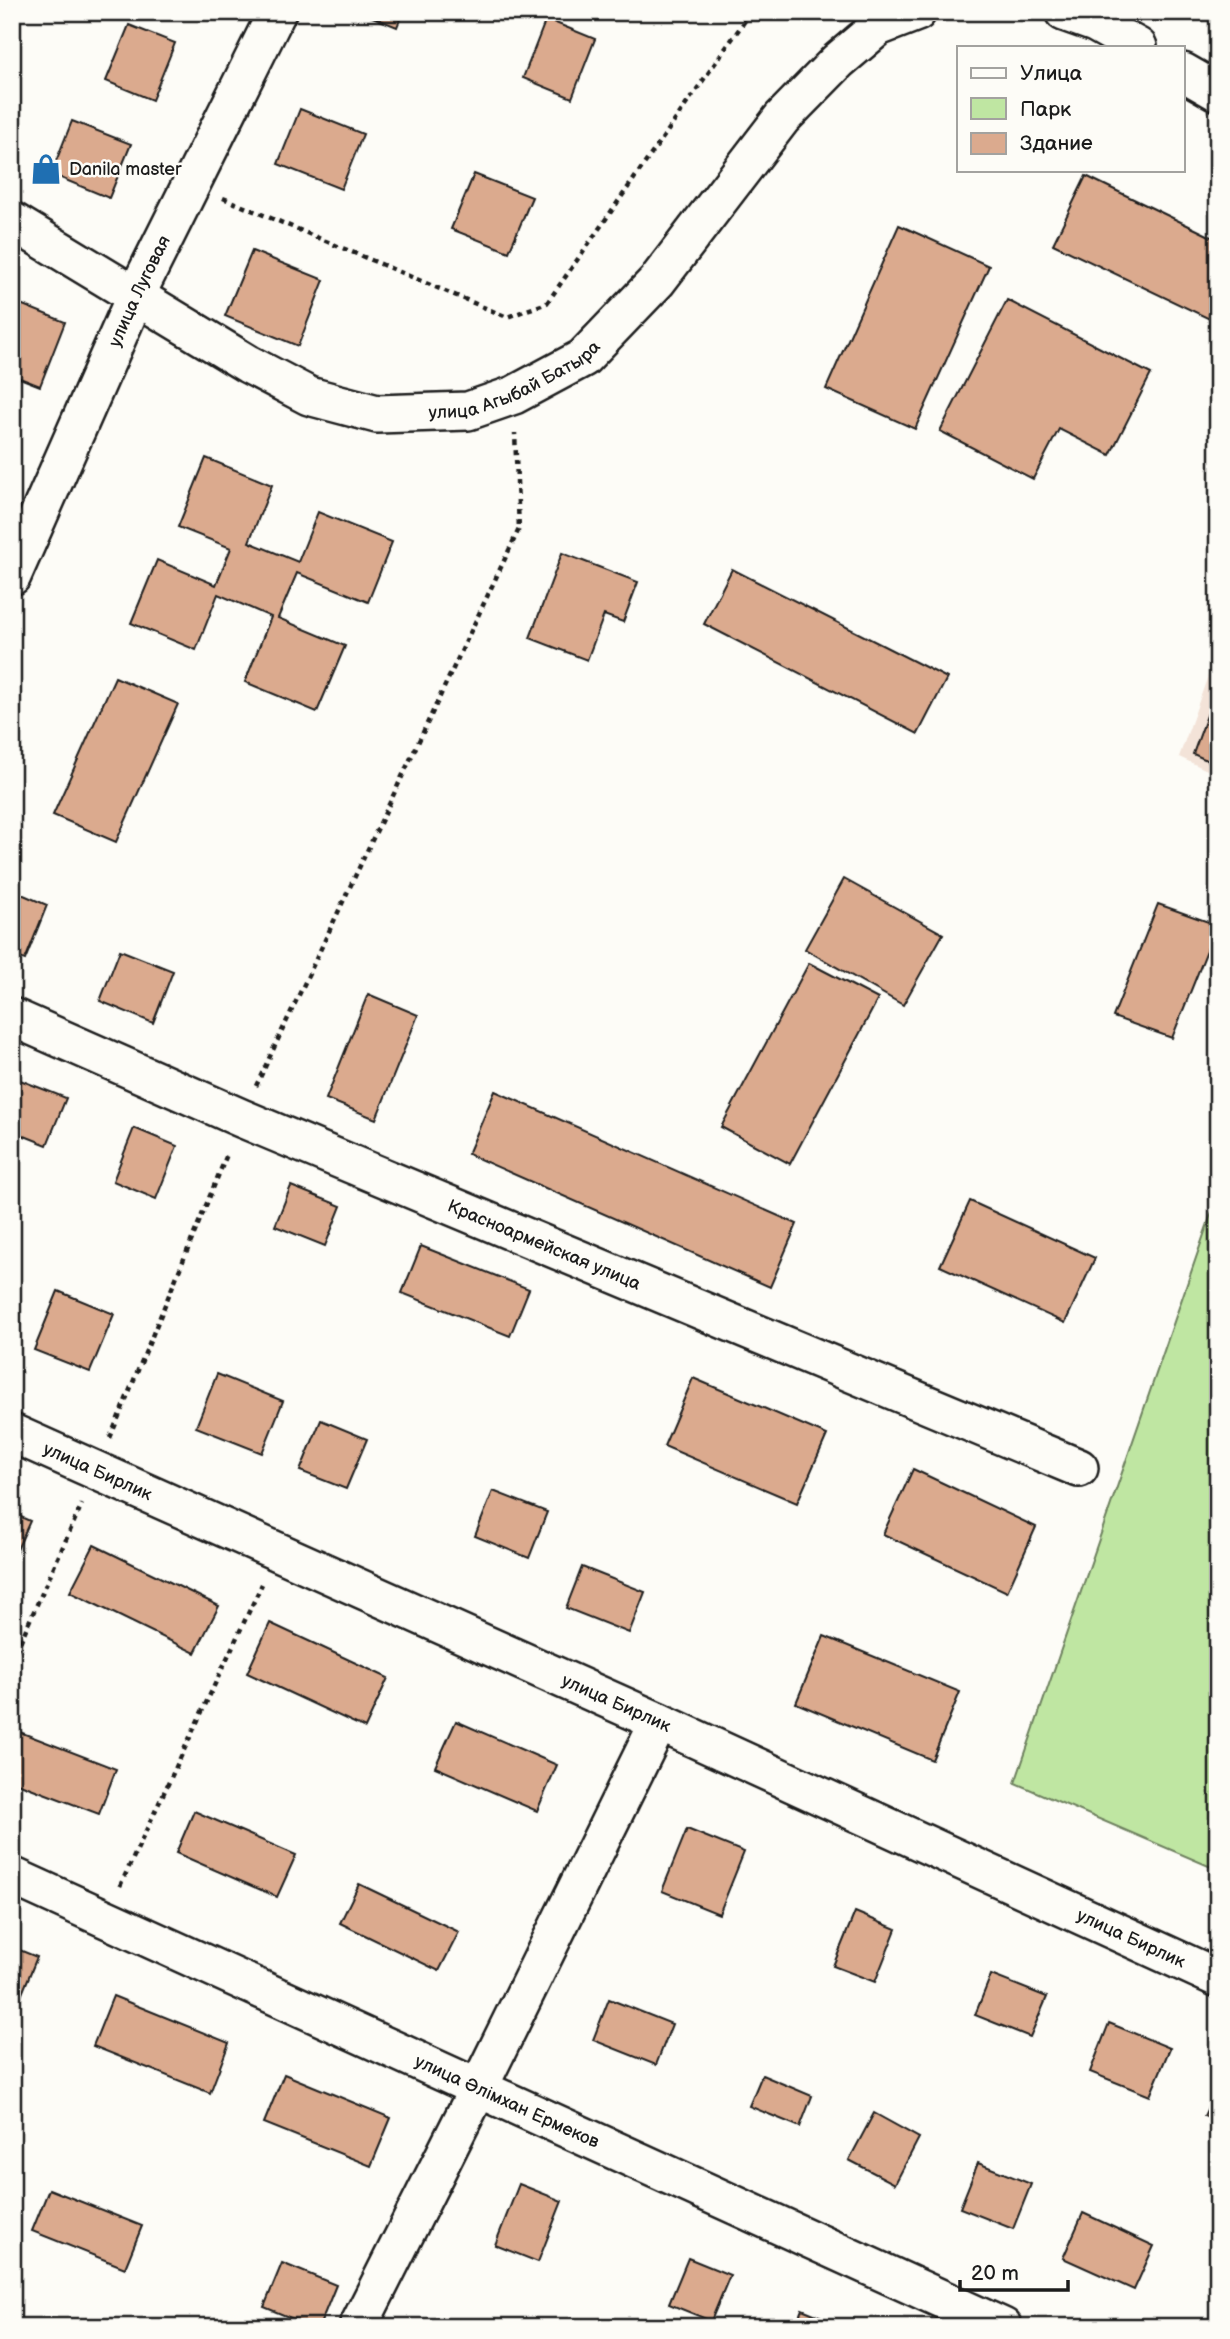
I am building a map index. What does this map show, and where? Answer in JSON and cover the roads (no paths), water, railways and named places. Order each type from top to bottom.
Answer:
[{"type":"street","name":"улица Луговая","points":[[12,576],[136,295],[277,12]]},
{"type":"street","name":"улица Агыбай Батыра","points":[[12,221],[248,364],[309,396],[377,414],[468,411],[514,396],[583,358],[657,281],[782,118],[838,61],[878,27],[917,12]]},
{"type":"street","points":[[1064,12],[1095,23],[1136,46]]},
{"type":"street","points":[[1184,73],[1218,92]]},
{"type":"street","name":"Красноармейская улица","points":[[12,1017],[241,1118],[1079,1468]]},
{"type":"street","name":"улица Бирлик","points":[[12,1433],[659,1722],[1218,1978]]},
{"type":"street","points":[[358,2327],[659,1722]]},
{"type":"street","name":"улица Әлімхан Ермеков","points":[[12,1876],[1003,2327]]},
{"type":"place","name":"Danila master","points":[[46,169]]}]
